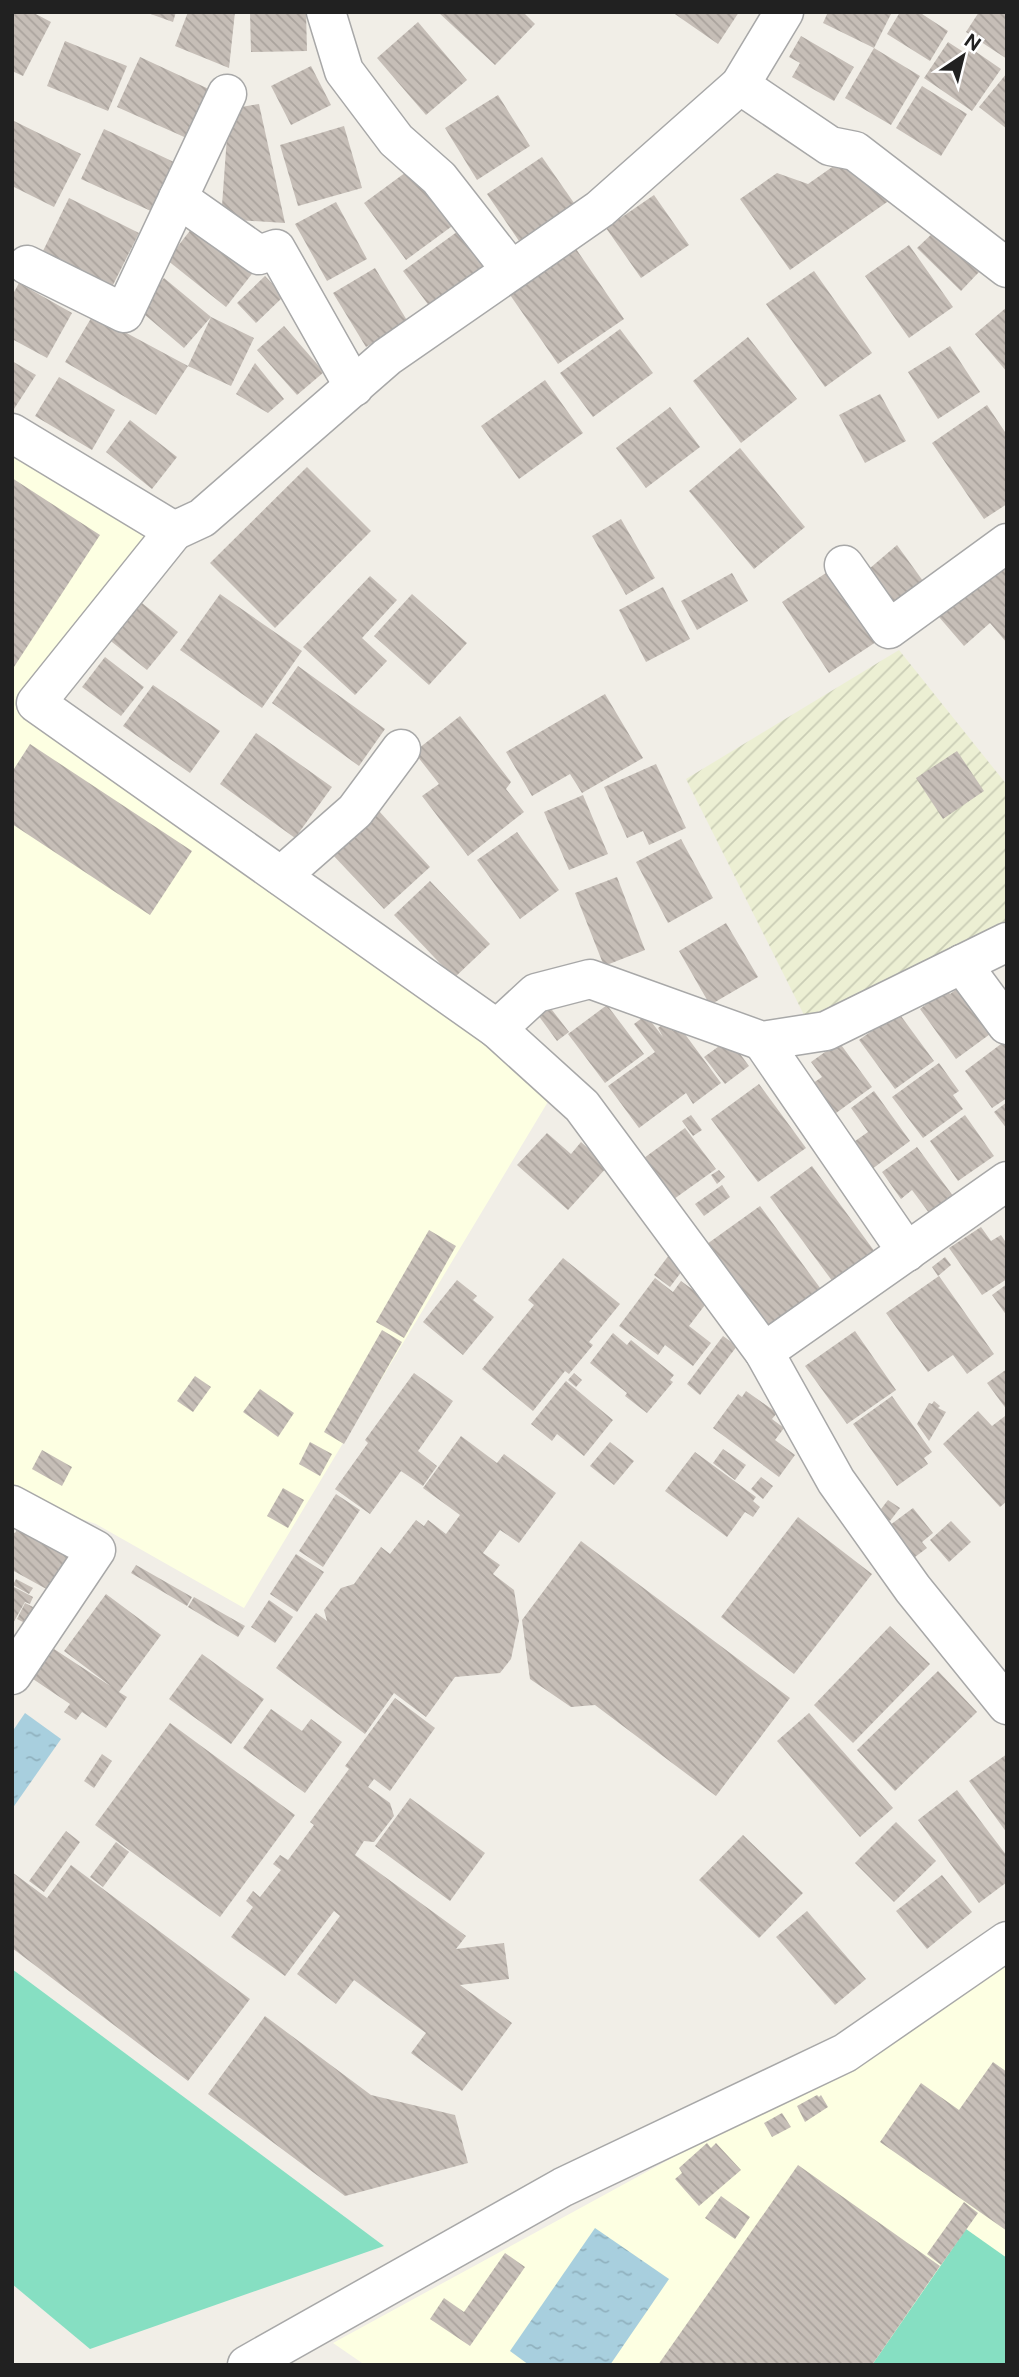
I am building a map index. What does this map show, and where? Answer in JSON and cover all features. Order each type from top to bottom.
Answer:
[{"type":"street","points":[[326,12],[344,71],[396,140],[439,178],[511,270]]},
{"type":"street","points":[[784,12],[740,85],[600,209],[387,357],[202,518],[174,531],[36,703],[497,1029],[582,1107],[764,1352],[836,1481],[914,1589],[1007,1704]]},
{"type":"street","points":[[740,85],[830,146],[855,151],[1007,268]]},
{"type":"street","points":[[27,265],[124,313],[227,94]]},
{"type":"street","points":[[178,198],[259,255],[276,249],[354,387]]},
{"type":"street","points":[[12,433],[174,531]]},
{"type":"street","points":[[844,565],[889,629],[1007,543]]},
{"type":"street","points":[[281,876],[355,811],[401,749]]},
{"type":"street","points":[[497,1029],[536,993],[590,979],[762,1041],[826,1031],[1007,942]]},
{"type":"street","points":[[962,964],[1007,1025]]},
{"type":"street","points":[[762,1041],[907,1252]]},
{"type":"street","points":[[764,1352],[1007,1181]]},
{"type":"street","points":[[12,1505],[96,1550],[12,1675]]},
{"type":"street","points":[[247,2365],[563,2187],[845,2053],[1007,1941]]},
{"type":"shaded area","points":[[12,450],[161,543],[21,706],[473,1024],[552,1095],[244,1608],[96,1524],[12,1495]]},
{"type":"shaded area","points":[[899,650],[1007,785],[1007,929],[809,1025],[686,779]]},
{"type":"shaded area","points":[[1007,1965],[1007,2365],[365,2365],[333,2343],[747,2117],[853,2071]]},
{"type":"green space","points":[[12,1969],[384,2246],[90,2349],[12,2284]]},
{"type":"green space","points":[[966,2229],[1007,2258],[1007,2365],[872,2365]]},
{"type":"water","points":[[25,1713],[61,1739],[12,1809],[12,1732]]},
{"type":"water","points":[[595,2228],[669,2279],[610,2365],[529,2365],[510,2351]]},
{"type":"building","points":[[12,12],[32,12],[51,22],[23,76],[12,71]]},
{"type":"building","points":[[145,12],[176,12],[173,22]]},
{"type":"building","points":[[188,12],[235,12],[229,68],[175,46]]},
{"type":"building","points":[[250,12],[306,12],[307,51],[251,52]]},
{"type":"building","points":[[438,12],[523,12],[535,24],[495,65]]},
{"type":"building","points":[[672,12],[739,12],[718,44]]},
{"type":"building","points":[[828,12],[892,12],[874,48],[823,23]]},
{"type":"building","points":[[900,12],[919,12],[948,31],[930,61],[887,34]]},
{"type":"building","points":[[979,12],[1007,12],[1007,59],[966,32]]},
{"type":"building","points":[[418,22],[467,80],[426,115],[377,58]]},
{"type":"building","points":[[801,36],[854,67],[834,101],[792,77],[800,63],[789,57]]},
{"type":"building","points":[[65,41],[127,66],[108,111],[47,86]]},
{"type":"building","points":[[948,42],[965,53],[969,47],[1001,69],[972,111],[924,78]]},
{"type":"building","points":[[874,48],[920,76],[891,125],[845,98]]},
{"type":"building","points":[[140,57],[213,91],[191,140],[117,107]]},
{"type":"building","points":[[311,66],[331,105],[291,125],[271,86]]},
{"type":"building","points":[[1007,73],[1007,129],[979,107]]},
{"type":"building","points":[[922,86],[967,114],[941,156],[896,128]]},
{"type":"building","points":[[498,95],[530,146],[477,180],[445,128]]},
{"type":"building","points":[[259,104],[285,223],[221,219],[229,109]]},
{"type":"building","points":[[12,120],[81,154],[54,207],[12,186]]},
{"type":"building","points":[[344,126],[362,188],[298,206],[280,145]]},
{"type":"building","points":[[104,129],[176,163],[153,212],[81,179]]},
{"type":"building","points":[[855,151],[890,200],[790,270],[740,199],[777,173],[808,184]]},
{"type":"building","points":[[542,157],[574,203],[519,241],[487,194]]},
{"type":"building","points":[[413,167],[455,224],[406,260],[364,203]]},
{"type":"building","points":[[654,195],[689,245],[641,278],[606,228]]},
{"type":"building","points":[[69,198],[139,233],[111,289],[41,255]]},
{"type":"building","points":[[336,202],[367,259],[327,281],[295,224]]},
{"type":"building","points":[[196,223],[255,270],[226,307],[167,260]]},
{"type":"building","points":[[461,229],[487,266],[430,307],[403,271]]},
{"type":"building","points":[[936,230],[979,272],[961,291],[917,248]]},
{"type":"building","points":[[572,243],[624,319],[558,364],[506,289]]},
{"type":"building","points":[[909,245],[953,307],[909,338],[865,276]]},
{"type":"building","points":[[375,268],[408,322],[366,347],[333,293]]},
{"type":"building","points":[[814,271],[872,353],[825,387],[766,304]]},
{"type":"building","points":[[265,276],[284,296],[256,323],[237,303]]},
{"type":"building","points":[[164,278],[211,317],[184,348],[138,309]]},
{"type":"building","points":[[19,283],[72,313],[47,358],[12,339],[12,296]]},
{"type":"building","points":[[1007,307],[1007,372],[975,334]]},
{"type":"building","points":[[93,315],[188,366],[156,415],[65,362]]},
{"type":"building","points":[[211,317],[254,338],[231,386],[188,366]]},
{"type":"building","points":[[284,326],[324,372],[297,395],[257,350]]},
{"type":"building","points":[[620,329],[653,373],[593,417],[560,373]]},
{"type":"building","points":[[748,337],[797,399],[741,443],[693,381]]},
{"type":"building","points":[[950,346],[980,392],[938,419],[908,372]]},
{"type":"building","points":[[12,361],[36,375],[12,412]]},
{"type":"building","points":[[255,363],[284,399],[268,413],[236,394]]},
{"type":"building","points":[[59,377],[115,410],[92,450],[35,416]]},
{"type":"building","points":[[545,380],[583,433],[519,479],[481,426]]},
{"type":"building","points":[[880,394],[906,441],[865,463],[839,415]]},
{"type":"building","points":[[987,405],[1007,435],[1007,504],[984,519],[932,443]]},
{"type":"building","points":[[670,407],[700,447],[646,488],[616,448]]},
{"type":"building","points":[[130,420],[177,457],[152,489],[106,452]]},
{"type":"building","points":[[740,448],[805,527],[754,569],[689,491]]},
{"type":"building","points":[[307,467],[371,531],[275,628],[210,563]]},
{"type":"building","points":[[12,478],[100,535],[12,670]]},
{"type":"building","points":[[621,519],[655,578],[626,595],[592,536]]},
{"type":"building","points":[[897,545],[923,581],[894,604],[869,569]]},
{"type":"building","points":[[1007,559],[1007,643],[990,623],[964,646],[939,617]]},
{"type":"building","points":[[829,571],[876,642],[829,673],[782,602]]},
{"type":"building","points":[[732,573],[748,601],[697,630],[681,601]]},
{"type":"building","points":[[370,576],[397,600],[362,638],[387,661],[355,695],[303,647]]},
{"type":"building","points":[[663,587],[690,639],[646,662],[619,610]]},
{"type":"building","points":[[220,594],[302,651],[262,708],[180,650]]},
{"type":"building","points":[[412,594],[467,643],[429,685],[374,636]]},
{"type":"building","points":[[137,599],[178,632],[147,670],[107,638]]},
{"type":"building","points":[[105,657],[144,687],[121,716],[82,687]]},
{"type":"building","points":[[298,666],[385,729],[359,766],[272,703]]},
{"type":"building","points":[[153,685],[220,731],[190,773],[123,726]]},
{"type":"building","points":[[605,694],[643,758],[582,793],[570,774],[532,796],[506,752]]},
{"type":"building","points":[[460,716],[511,782],[506,789],[524,812],[468,856],[422,796],[439,784],[414,752]]},
{"type":"building","points":[[256,733],[332,787],[295,838],[220,784]]},
{"type":"building","points":[[30,744],[192,851],[150,915],[12,824],[12,772]]},
{"type":"building","points":[[957,751],[984,791],[943,819],[916,778]]},
{"type":"building","points":[[656,764],[686,828],[649,845],[643,831],[627,838],[604,787]]},
{"type":"building","points":[[583,795],[608,854],[569,870],[544,812]]},
{"type":"building","points":[[378,810],[430,867],[384,909],[331,853]]},
{"type":"building","points":[[517,832],[559,890],[520,919],[477,860]]},
{"type":"building","points":[[681,839],[713,898],[668,923],[636,862]]},
{"type":"building","points":[[617,877],[645,950],[604,966],[575,893]]},
{"type":"building","points":[[430,881],[490,944],[454,978],[394,915]]},
{"type":"building","points":[[726,923],[758,977],[710,1005],[679,951]]},
{"type":"building","points":[[958,988],[997,1029],[956,1059],[920,1009],[946,989],[950,994]]},
{"type":"building","points":[[607,1005],[644,1054],[605,1083],[568,1034]]},
{"type":"building","points":[[549,1006],[569,1032],[557,1041],[538,1015]]},
{"type":"building","points":[[898,1012],[934,1061],[895,1089],[859,1040]]},
{"type":"building","points":[[646,1015],[663,1037],[658,1028],[667,1021],[674,1031],[679,1026],[721,1083],[693,1104],[686,1093],[639,1128],[608,1086],[655,1052],[634,1024]]},
{"type":"building","points":[[729,1039],[749,1066],[725,1084],[704,1057]]},
{"type":"building","points":[[1005,1041],[1007,1098],[992,1108],[965,1071]]},
{"type":"building","points":[[839,1042],[872,1087],[825,1121],[803,1090],[822,1077],[811,1062]]},
{"type":"building","points":[[939,1063],[959,1091],[953,1095],[963,1109],[923,1138],[892,1097]]},
{"type":"building","points":[[759,1084],[806,1148],[758,1182],[711,1119]]},
{"type":"building","points":[[874,1091],[910,1141],[868,1172],[848,1146],[868,1132],[851,1108]]},
{"type":"building","points":[[1007,1102],[1007,1129],[994,1112]]},
{"type":"building","points":[[691,1115],[702,1130],[693,1136],[682,1121]]},
{"type":"building","points":[[965,1115],[994,1156],[958,1181],[930,1141]]},
{"type":"building","points":[[685,1128],[716,1169],[674,1199],[644,1158]]},
{"type":"building","points":[[547,1133],[571,1154],[581,1142],[608,1166],[568,1210],[517,1165]]},
{"type":"building","points":[[917,1147],[956,1200],[932,1217],[912,1190],[901,1199],[882,1172]]},
{"type":"building","points":[[812,1166],[875,1252],[833,1282],[770,1197]]},
{"type":"building","points":[[719,1170],[725,1177],[717,1184],[711,1175]]},
{"type":"building","points":[[722,1185],[730,1197],[704,1216],[695,1204]]},
{"type":"building","points":[[760,1206],[826,1296],[772,1335],[707,1244]]},
{"type":"building","points":[[981,1227],[991,1241],[1001,1235],[1007,1244],[1007,1279],[982,1295],[949,1248]]},
{"type":"building","points":[[429,1230],[456,1246],[404,1338],[376,1322]]},
{"type":"building","points":[[669,1255],[685,1267],[670,1287],[654,1275]]},
{"type":"building","points":[[945,1257],[951,1265],[938,1276],[932,1267]]},
{"type":"building","points":[[563,1258],[620,1304],[589,1342],[593,1345],[569,1374],[565,1371],[533,1411],[482,1369],[534,1305],[528,1300]]},
{"type":"building","points":[[939,1276],[994,1354],[967,1374],[953,1355],[928,1372],[886,1313]]},
{"type":"building","points":[[655,1278],[673,1292],[681,1281],[708,1301],[689,1326],[711,1343],[693,1366],[665,1345],[658,1355],[619,1326]]},
{"type":"building","points":[[457,1280],[477,1296],[473,1300],[494,1317],[463,1355],[423,1322]]},
{"type":"building","points":[[1007,1284],[1007,1316],[992,1295]]},
{"type":"building","points":[[382,1330],[402,1342],[344,1444],[324,1432]]},
{"type":"building","points":[[855,1331],[896,1390],[847,1424],[805,1366]]},
{"type":"building","points":[[613,1333],[627,1345],[631,1340],[674,1375],[670,1380],[673,1382],[647,1413],[590,1363]]},
{"type":"building","points":[[723,1336],[737,1346],[700,1395],[687,1384]]},
{"type":"building","points":[[1007,1369],[1007,1410],[987,1383]]},
{"type":"building","points":[[414,1373],[453,1401],[418,1451],[437,1466],[423,1486],[401,1471],[370,1514],[335,1489],[368,1443],[365,1440]]},
{"type":"building","points":[[574,1373],[582,1380],[576,1387],[568,1380]]},
{"type":"building","points":[[195,1376],[211,1387],[193,1412],[177,1401]]},
{"type":"building","points":[[566,1381],[613,1420],[584,1456],[557,1434],[552,1441],[531,1424]]},
{"type":"building","points":[[260,1389],[294,1413],[278,1437],[243,1412]]},
{"type":"building","points":[[746,1391],[777,1413],[772,1419],[784,1428],[775,1440],[795,1455],[779,1477],[713,1428],[738,1394],[742,1397]]},
{"type":"building","points":[[892,1396],[932,1452],[924,1458],[928,1464],[897,1486],[853,1424]]},
{"type":"building","points":[[934,1401],[940,1406],[938,1408],[946,1412],[929,1441],[917,1424],[929,1403]]},
{"type":"building","points":[[978,1411],[992,1426],[1005,1416],[1007,1418],[1007,1501],[1000,1507],[943,1444]]},
{"type":"building","points":[[461,1436],[497,1463],[504,1454],[556,1493],[519,1543],[500,1530],[483,1553],[500,1565],[493,1574],[514,1590],[519,1621],[511,1659],[500,1673],[455,1677],[426,1717],[394,1693],[365,1734],[276,1668],[316,1613],[327,1621],[324,1610],[341,1588],[354,1584],[381,1547],[390,1554],[416,1520],[424,1526],[428,1520],[446,1534],[460,1515],[423,1488]]},
{"type":"building","points":[[310,1442],[332,1454],[320,1476],[299,1464]]},
{"type":"building","points":[[610,1442],[634,1461],[614,1485],[590,1466]]},
{"type":"building","points":[[723,1449],[746,1465],[735,1480],[713,1463]]},
{"type":"building","points":[[42,1450],[72,1467],[62,1486],[32,1469]]},
{"type":"building","points":[[695,1452],[756,1497],[753,1501],[760,1507],[753,1517],[745,1512],[727,1537],[665,1491]]},
{"type":"building","points":[[761,1477],[773,1486],[763,1499],[751,1489]]},
{"type":"building","points":[[283,1488],[304,1500],[288,1528],[267,1516]]},
{"type":"building","points":[[336,1494],[360,1510],[323,1567],[299,1551]]},
{"type":"building","points":[[888,1500],[900,1508],[890,1521],[878,1513]]},
{"type":"building","points":[[913,1508],[933,1533],[922,1542],[927,1548],[907,1563],[882,1531]]},
{"type":"building","points":[[798,1517],[872,1574],[794,1674],[721,1617]]},
{"type":"building","points":[[951,1521],[971,1542],[949,1562],[930,1540]]},
{"type":"building","points":[[19,1526],[83,1552],[59,1596],[12,1570],[12,1532],[15,1533]]},
{"type":"building","points":[[581,1541],[790,1698],[716,1796],[595,1705],[571,1707],[530,1679],[522,1620]]},
{"type":"building","points":[[296,1554],[324,1572],[297,1612],[270,1594]]},
{"type":"building","points":[[136,1565],[192,1597],[187,1606],[131,1573]]},
{"type":"building","points":[[16,1579],[33,1588],[29,1594],[13,1585]]},
{"type":"building","points":[[12,1586],[33,1597],[30,1604],[25,1602],[12,1625]]},
{"type":"building","points":[[106,1594],[161,1635],[119,1692],[127,1697],[106,1728],[82,1712],[76,1720],[64,1712],[70,1704],[33,1679],[54,1649],[112,1687],[64,1651]]},
{"type":"building","points":[[194,1597],[245,1626],[238,1637],[188,1607]]},
{"type":"building","points":[[269,1600],[293,1617],[275,1643],[251,1627]]},
{"type":"building","points":[[25,1603],[37,1609],[29,1625],[17,1619]]},
{"type":"building","points":[[890,1626],[930,1664],[853,1743],[814,1705]]},
{"type":"building","points":[[202,1654],[264,1699],[231,1744],[169,1699]]},
{"type":"building","points":[[938,1671],[977,1712],[895,1791],[857,1750]]},
{"type":"building","points":[[395,1698],[435,1728],[390,1791],[374,1779],[368,1787],[390,1803],[394,1816],[374,1842],[364,1841],[355,1855],[466,1936],[456,1949],[504,1943],[509,1979],[460,1985],[512,2023],[462,2091],[411,2053],[426,2033],[354,1980],[336,2004],[297,1974],[340,1916],[334,1911],[285,1976],[231,1937],[253,1907],[246,1901],[253,1891],[260,1897],[281,1870],[273,1864],[280,1855],[288,1860],[314,1825],[310,1822],[349,1769],[345,1766]]},
{"type":"building","points":[[271,1709],[302,1731],[311,1719],[342,1742],[305,1793],[243,1748]]},
{"type":"building","points":[[809,1713],[893,1808],[860,1837],[777,1741]]},
{"type":"building","points":[[170,1723],[295,1815],[220,1917],[95,1825]]},
{"type":"building","points":[[102,1754],[112,1761],[94,1788],[84,1781]]},
{"type":"building","points":[[1007,1754],[1007,1833],[969,1781]]},
{"type":"building","points":[[957,1790],[1007,1856],[1007,1882],[979,1903],[918,1820]]},
{"type":"building","points":[[410,1798],[485,1853],[450,1901],[375,1846]]},
{"type":"building","points":[[896,1822],[936,1861],[894,1902],[855,1863]]},
{"type":"building","points":[[66,1831],[80,1842],[44,1892],[29,1881]]},
{"type":"building","points":[[743,1835],[803,1893],[759,1938],[699,1880]]},
{"type":"building","points":[[116,1842],[129,1852],[103,1887],[90,1877]]},
{"type":"building","points":[[71,1865],[250,1999],[188,2081],[12,1948],[12,1872],[47,1898]]},
{"type":"building","points":[[942,1875],[972,1912],[927,1949],[896,1911]]},
{"type":"building","points":[[807,1911],[866,1979],[835,2005],[776,1937]]},
{"type":"building","points":[[265,2016],[371,2095],[455,2115],[468,2163],[345,2196],[208,2094]]},
{"type":"building","points":[[993,2062],[1007,2072],[1007,2231],[880,2142],[921,2083],[959,2110]]},
{"type":"building","points":[[821,2095],[828,2107],[805,2122],[797,2106]]},
{"type":"building","points":[[782,2113],[791,2127],[772,2137],[764,2123]]},
{"type":"building","points":[[707,2143],[711,2148],[716,2143],[741,2170],[699,2206],[675,2179],[682,2173],[679,2168]]},
{"type":"building","points":[[798,2165],[940,2266],[872,2365],[658,2365]]},
{"type":"building","points":[[721,2196],[750,2217],[735,2239],[705,2218]]},
{"type":"building","points":[[964,2202],[978,2213],[941,2265],[927,2254]]},
{"type":"building","points":[[505,2253],[525,2267],[470,2346],[430,2319],[444,2298],[464,2312]]}]
